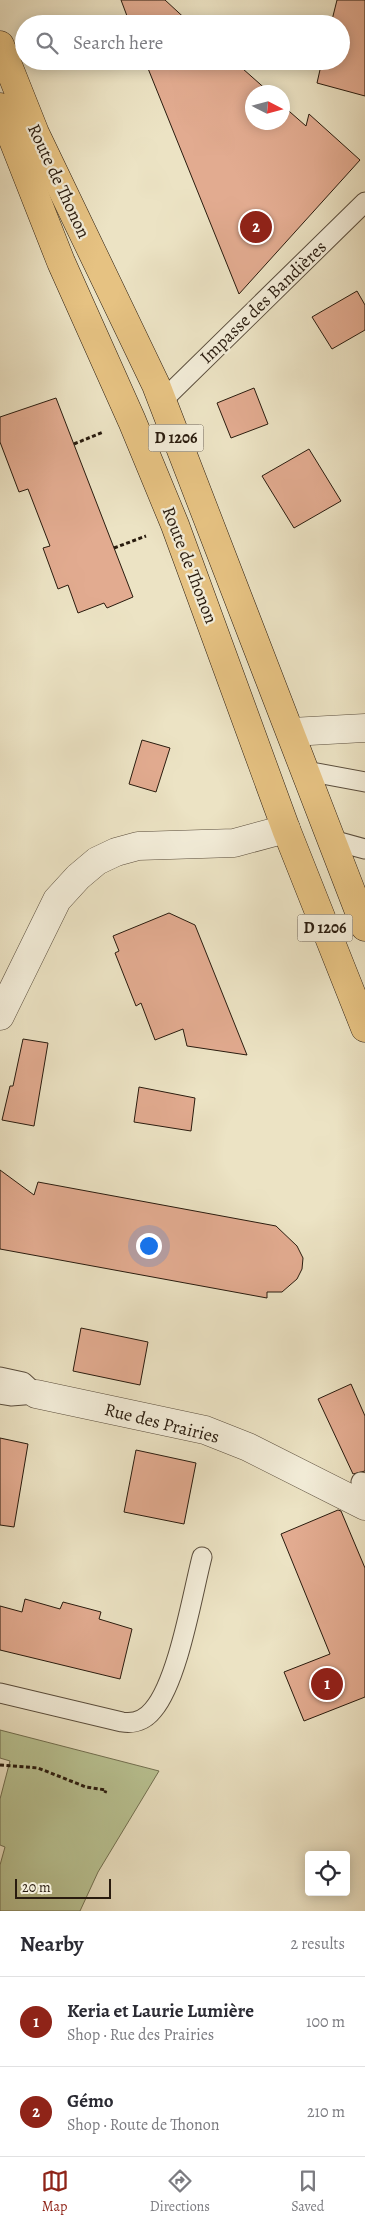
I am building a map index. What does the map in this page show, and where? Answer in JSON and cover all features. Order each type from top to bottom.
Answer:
[{"type":"main road","name":"Route de Thonon","points":[[0,45],[35,133],[151,376],[306,770],[365,927]]},
{"type":"main road","name":"Route de Thonon","points":[[0,107],[62,262],[132,421],[175,525],[286,829],[365,1028]]},
{"type":"main road","points":[[286,829],[332,840]]},
{"type":"street","points":[[291,732],[365,728]]},
{"type":"street","points":[[0,1016],[57,900],[78,876],[97,861],[116,852],[138,846],[234,842],[286,829]]},
{"type":"street","name":"Rue des Prairies","points":[[36,1394],[205,1430],[364,1490]]},
{"type":"lane","name":"Impasse des Bandières","points":[[161,402],[365,202]]},
{"type":"lane","points":[[306,770],[365,782]]},
{"type":"lane","points":[[332,840],[365,849]]},
{"type":"lane","points":[[0,1377],[23,1382],[36,1394]]},
{"type":"lane","points":[[0,1394],[10,1396],[36,1394]]},
{"type":"lane","points":[[0,1693],[122,1722],[134,1722],[144,1718],[156,1706],[171,1677],[202,1557]]},
{"type":"path","points":[[0,1765],[38,1768],[86,1786],[106,1790],[105,1793]]},
{"type":"green space","points":[[0,1730],[159,1771],[98,1872],[80,1911],[0,1911],[0,1865],[5,1847],[0,1845],[0,1799],[10,1761],[0,1758]]},
{"type":"building","points":[[121,0],[165,0],[181,15],[127,15]]},
{"type":"building","points":[[337,0],[365,0],[365,96],[317,83],[320,70],[350,70],[350,15],[333,15]]},
{"type":"building","points":[[149,70],[244,70],[261,85],[245,85],[245,130],[290,130],[290,112],[306,126],[309,114],[360,160],[239,294]]},
{"type":"building","points":[[357,291],[365,305],[365,330],[332,349],[312,317]]},
{"type":"building","points":[[254,388],[268,424],[231,438],[217,403]]},
{"type":"building","points":[[56,398],[133,597],[107,608],[104,603],[78,613],[68,585],[58,589],[43,548],[50,546],[28,489],[19,492],[0,442],[0,417]]},
{"type":"building","points":[[309,449],[341,501],[294,528],[262,476]]},
{"type":"building","points":[[142,740],[170,748],[156,792],[129,784]]},
{"type":"building","points":[[169,913],[195,925],[247,1055],[187,1046],[183,1029],[155,1040],[141,1003],[136,1006],[115,953],[119,951],[113,936]]},
{"type":"building","points":[[23,1039],[48,1043],[34,1126],[2,1120],[10,1086],[13,1086]]},
{"type":"building","points":[[139,1087],[195,1098],[191,1131],[134,1122]]},
{"type":"building","points":[[0,1170],[34,1195],[38,1182],[276,1226],[297,1246],[303,1258],[302,1269],[297,1279],[282,1292],[267,1292],[267,1298],[0,1249]]},
{"type":"building","points":[[81,1328],[148,1342],[140,1385],[73,1371]]},
{"type":"building","points":[[351,1384],[365,1416],[365,1471],[353,1474],[318,1399]]},
{"type":"building","points":[[0,1438],[28,1444],[14,1527],[0,1525]]},
{"type":"building","points":[[136,1450],[196,1463],[184,1524],[124,1512]]},
{"type":"building","points":[[338,1510],[341,1511],[365,1568],[365,1697],[304,1721],[284,1672],[330,1654],[281,1534]]},
{"type":"building","points":[[25,1599],[60,1609],[63,1602],[101,1612],[99,1619],[132,1629],[120,1679],[0,1650],[0,1606],[22,1612]]},
{"type":"place","name":"Gémo","points":[[256,227]]},
{"type":"place","name":"Keria et Laurie Lumière","points":[[327,1684]]}]
